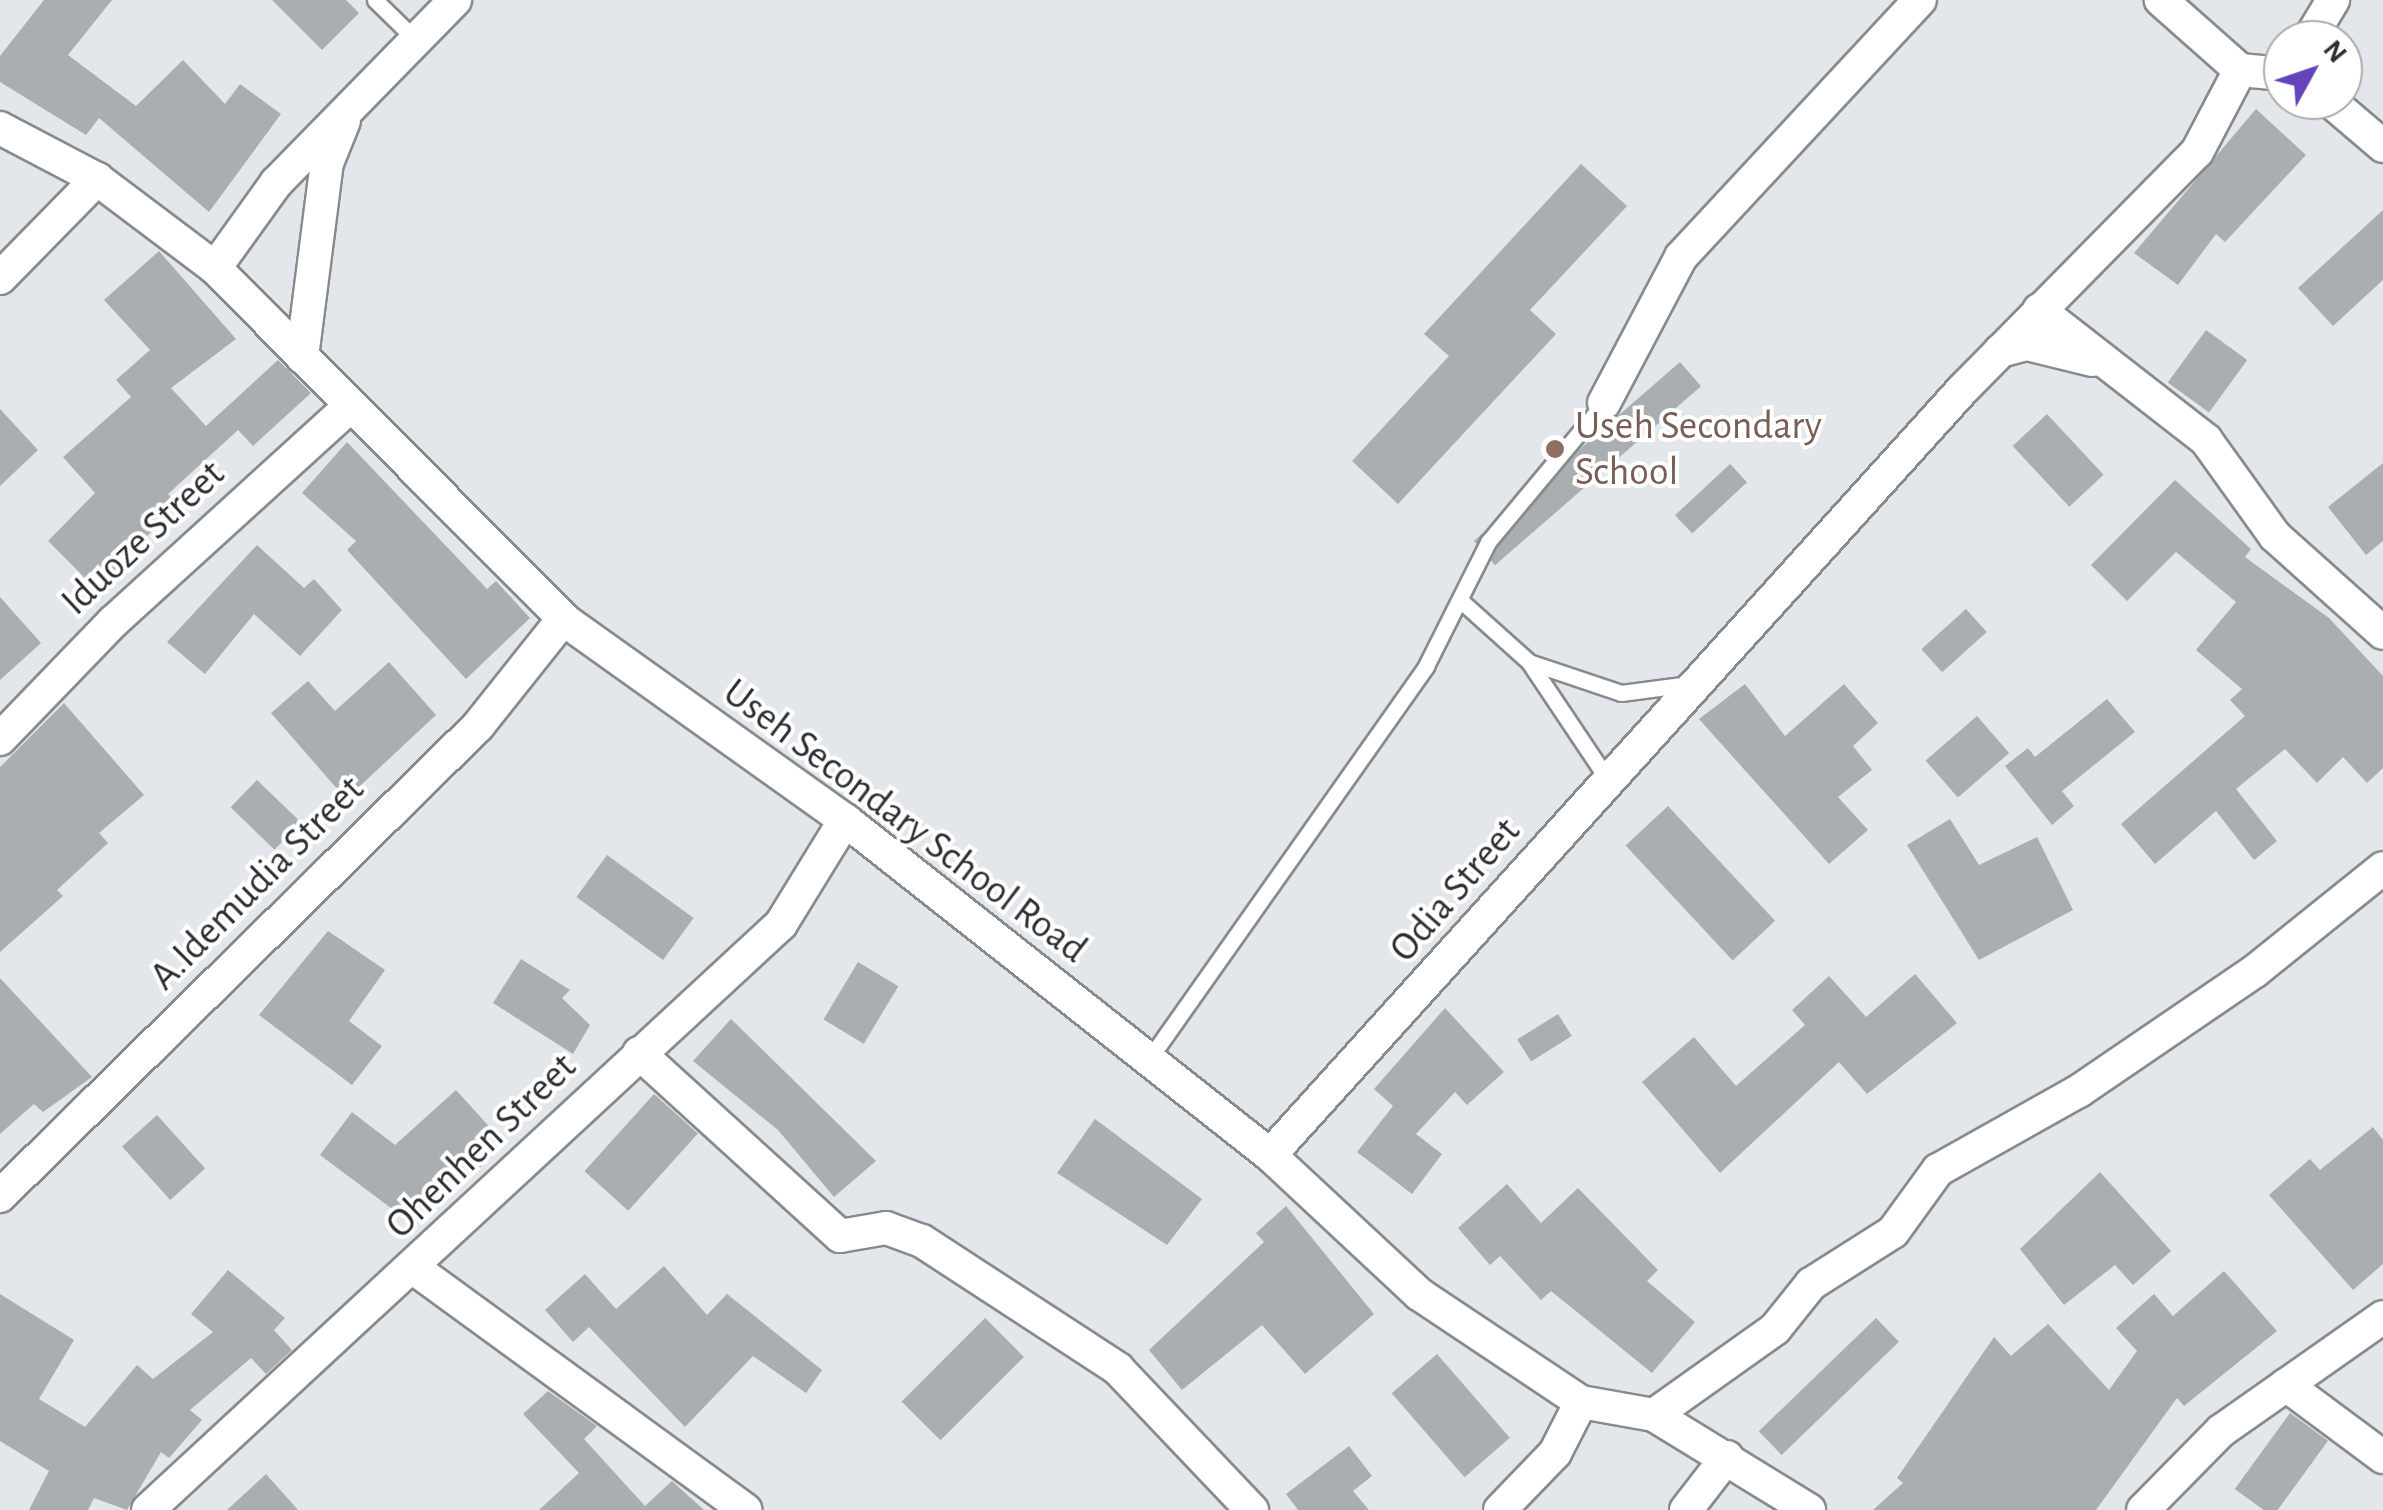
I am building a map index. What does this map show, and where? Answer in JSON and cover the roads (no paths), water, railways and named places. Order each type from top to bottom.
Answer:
[{"type":"street","points":[[215,268],[276,182],[419,42],[455,0]]},
{"type":"street","points":[[1604,403],[1681,258],[1920,0]]},
{"type":"street","points":[[2161,0],[2240,70],[2263,72]]},
{"type":"street","name":"Odia Street","points":[[1270,1155],[1695,680],[2000,351],[2197,152],[2240,70]]},
{"type":"street","points":[[302,357],[327,163],[348,109]]},
{"type":"street","points":[[2352,120],[2383,146]]},
{"type":"street","name":"Useh Secondary School Road","points":[[0,128],[96,179],[215,268],[563,620],[844,820],[1270,1155],[1419,1294],[1581,1402],[1654,1415],[1809,1510]]},
{"type":"street","points":[[0,278],[96,179]]},
{"type":"street","points":[[2039,310],[2206,440],[2275,536],[2383,633]]},
{"type":"street","points":[[2000,351],[2026,344],[2116,368]]},
{"type":"street","name":"Iduoze Street","points":[[0,739],[113,622],[350,406]]},
{"type":"street","name":"A.Idemudia Street","points":[[0,1196],[478,726],[563,620]]},
{"type":"street","name":"Ohenhen Street","points":[[148,1510],[414,1269],[639,1053],[781,924],[844,820]]},
{"type":"street","points":[[1654,1415],[1775,1329],[1811,1284],[1893,1232],[1938,1170],[2127,1058],[2383,868]]},
{"type":"street","points":[[639,1053],[840,1236],[886,1228],[922,1241],[1118,1369],[1252,1510]]},
{"type":"street","points":[[414,1269],[745,1510]]},
{"type":"street","points":[[2143,1510],[2221,1431],[2383,1318]]},
{"type":"street","points":[[2286,1385],[2383,1456]]},
{"type":"street","points":[[1500,1510],[1554,1454],[1581,1402]]},
{"type":"street","points":[[1686,1510],[1727,1457]]},
{"type":"lane","points":[[376,0],[419,42]]},
{"type":"lane","points":[[1147,1062],[1386,726],[1460,600],[1488,542],[1604,403]]},
{"type":"lane","points":[[1460,600],[1529,662],[1608,780]]},
{"type":"lane","points":[[1529,662],[1621,693],[1695,680]]},
{"type":"place","name":"Useh Secondary School","points":[[1555,449]]}]
